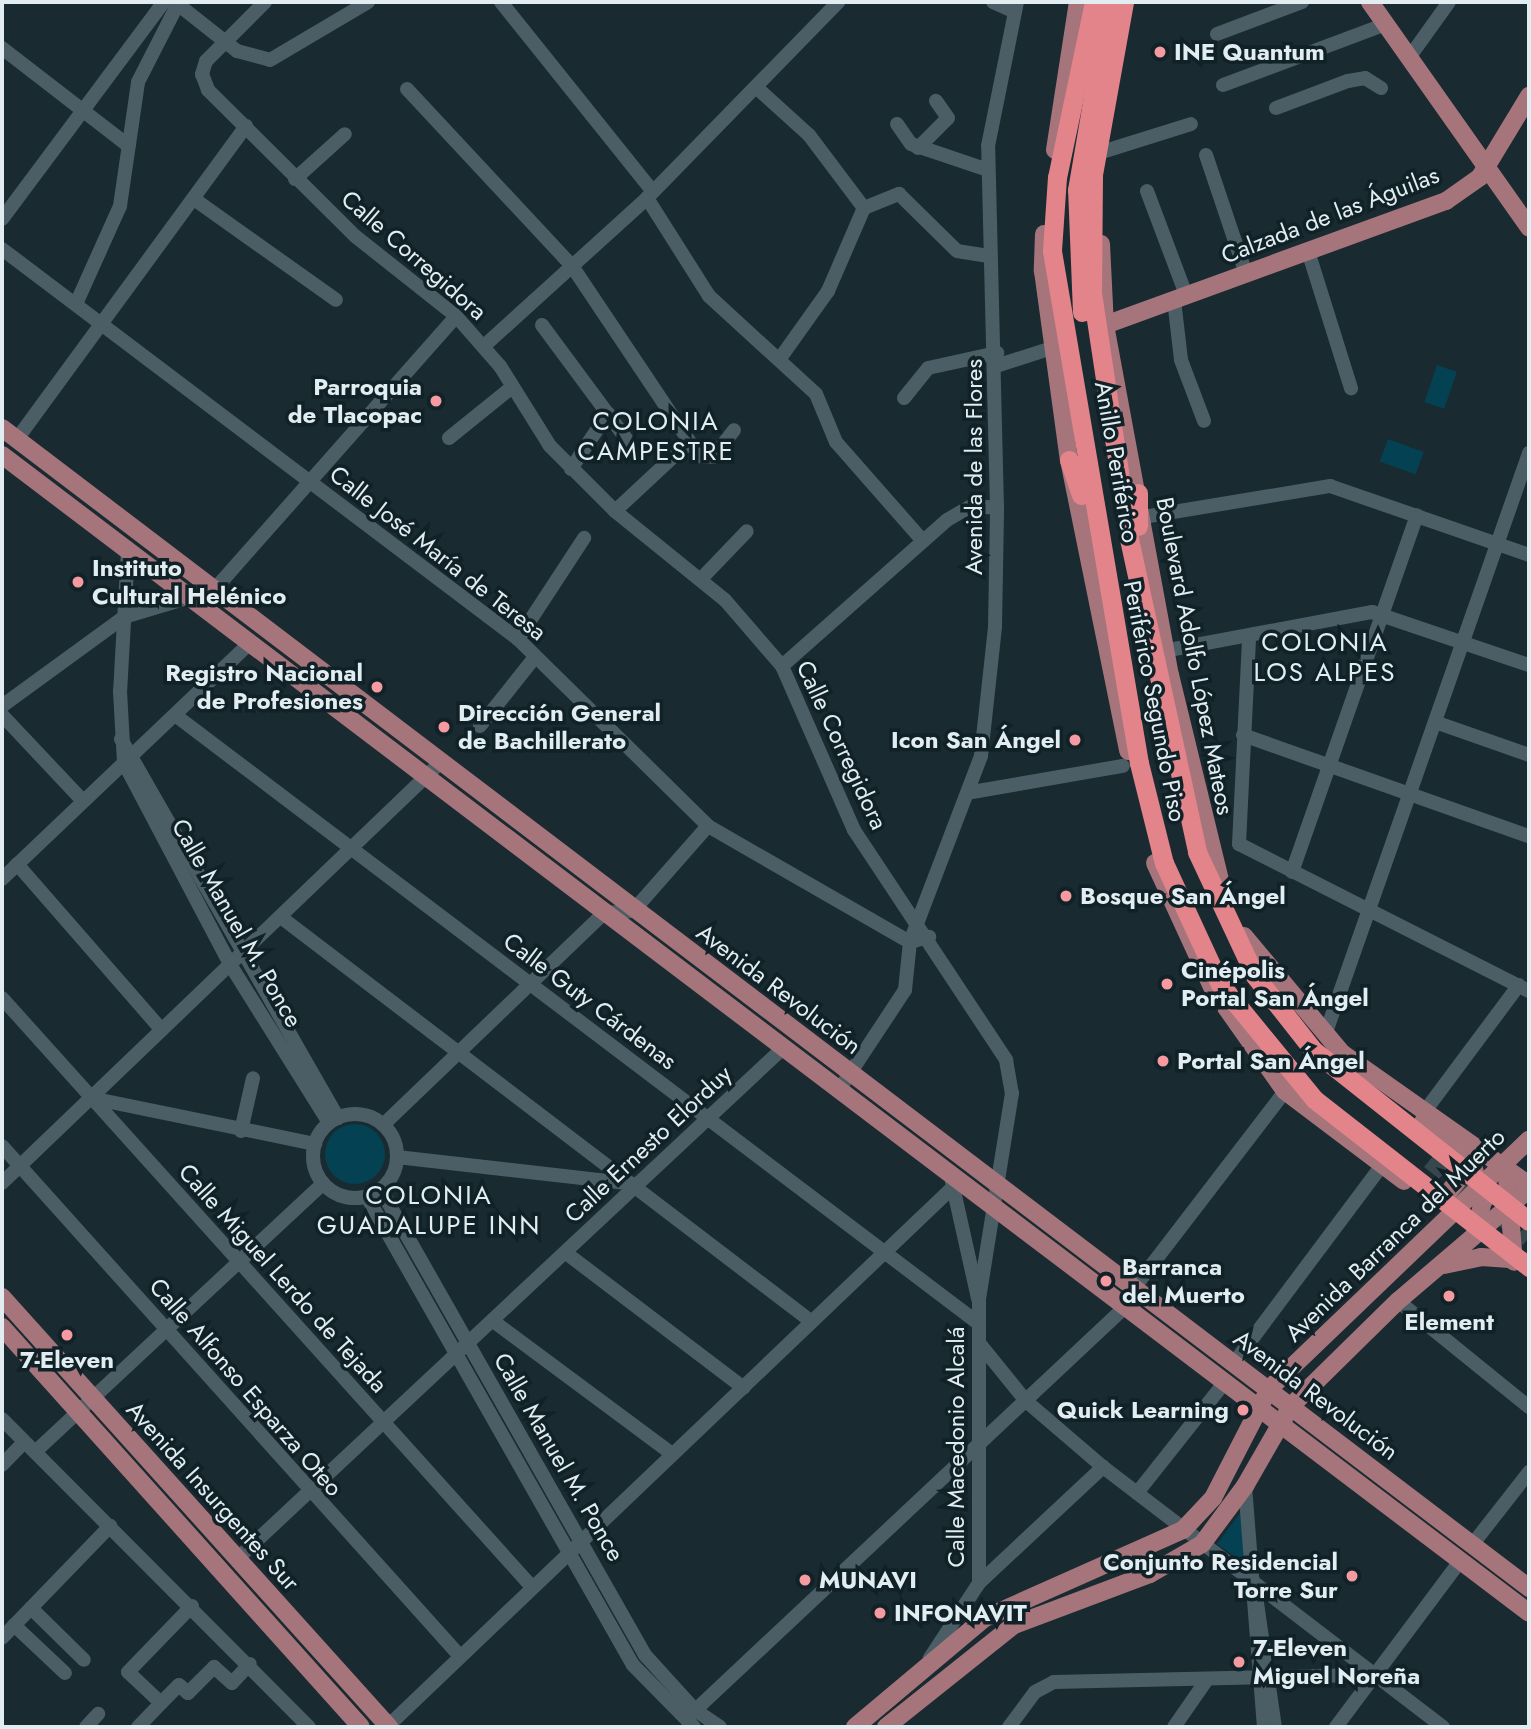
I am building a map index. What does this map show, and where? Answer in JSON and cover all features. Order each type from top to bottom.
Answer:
[{"type":"highway","name":"Anillo Periférico","points":[[1097,2],[1063,187],[1059,268],[1115,593],[1174,859],[1244,990],[1322,1091],[1425,1165]]},
{"type":"highway","name":"Periférico Segundo Piso","points":[[1097,2],[1057,177],[1052,251],[1136,750],[1164,863],[1220,984],[1314,1099],[1522,1251]]},
{"type":"highway","name":"Anillo Periférico","points":[[1109,2],[1085,145],[1076,271],[1142,651],[1186,856],[1244,990]]},
{"type":"highway","name":"Periférico Segundo Piso","points":[[1124,2],[1093,174],[1092,293],[1129,539],[1205,854],[1255,976],[1313,1049],[1529,1219]]},
{"type":"highway","points":[[1067,60],[1092,39]]},
{"type":"highway","points":[[1085,145],[1101,176]]},
{"type":"highway","points":[[1069,460],[1115,593]]},
{"type":"highway","points":[[1138,492],[1140,517],[1205,854]]},
{"type":"highway","points":[[1142,651],[1170,675]]},
{"type":"highway","points":[[1206,976],[1244,990],[1252,951]]},
{"type":"main road","points":[[1078,2],[1067,60],[1043,245],[1052,348],[1069,460],[1156,866],[1206,976],[1285,1091],[1475,1233],[1522,1251]]},
{"type":"main road","name":"Boulevard Adolfo López Mateos","points":[[1132,2],[1101,176],[1105,325],[1138,492]]},
{"type":"main road","points":[[1371,2],[1489,166],[1529,227]]},
{"type":"main road","name":"Calzada de las Águilas","points":[[1105,325],[1446,201],[1489,166],[1529,96]]},
{"type":"main road","name":"Avenida Revolución","points":[[2,428],[439,764],[1529,1588]]},
{"type":"main road","name":"Avenida Revolución","points":[[2,456],[839,1090],[952,1181],[992,1205],[1124,1308],[1279,1421],[1529,1613]]},
{"type":"main road","points":[[70,507],[82,490]]},
{"type":"main road","name":"Boulevard Adolfo López Mateos","points":[[1140,517],[1169,650],[1170,675],[1205,854],[1252,951],[1342,1053],[1506,1165],[1520,1198]]},
{"type":"main road","points":[[1342,1053],[1472,1162],[1481,1195],[1475,1233]]},
{"type":"main road","name":"Avenida Barranca del Muerto","points":[[1481,1195],[1529,1140]]},
{"type":"main road","points":[[1424,1195],[1445,1196],[1472,1162]]},
{"type":"main road","points":[[1506,1165],[1520,1198],[1522,1251],[1529,1274]]},
{"type":"main road","points":[[1450,1215],[1481,1195],[1520,1198]]},
{"type":"main road","name":"Avenida Barranca del Muerto","points":[[886,1727],[1000,1633],[1090,1595],[1150,1574],[1202,1544],[1245,1486],[1279,1421],[1291,1406],[1398,1301],[1475,1233],[1520,1198]]},
{"type":"main road","name":"Avenida Barranca del Muerto","points":[[855,1727],[927,1662],[1000,1609],[1183,1530],[1218,1490],[1257,1406],[1269,1390],[1450,1215]]},
{"type":"main road","points":[[1522,1251],[1529,1219]]},
{"type":"main road","points":[[1435,1270],[1471,1258],[1522,1251]]},
{"type":"main road","name":"Avenida Insurgentes Sur","points":[[2,1297],[388,1727]]},
{"type":"main road","name":"Avenida Insurgentes Sur","points":[[2,1326],[361,1727]]},
{"type":"main road","points":[[1081,1574],[1090,1595]]},
{"type":"street","points":[[223,42],[265,2]]},
{"type":"street","points":[[173,3],[223,42],[253,58],[283,57],[368,2]]},
{"type":"street","points":[[501,2],[650,195],[709,296],[781,357],[820,400],[836,442],[922,540]]},
{"type":"street","points":[[484,346],[650,195],[838,2]]},
{"type":"street","points":[[993,2],[1016,7]]},
{"type":"street","points":[[1217,34],[1302,2]]},
{"type":"street","points":[[1410,55],[1449,2]]},
{"type":"street","points":[[2,219],[81,110],[173,3]]},
{"type":"street","points":[[76,304],[120,206],[138,82],[173,3]]},
{"type":"street","name":"Avenida de las Flores","points":[[918,922],[972,792],[995,627],[998,359],[989,256],[988,170],[1016,7]]},
{"type":"street","points":[[1223,85],[1386,24]]},
{"type":"street","name":"Calle Corregidora","points":[[223,42],[206,61],[203,82],[295,179],[456,316],[484,346],[511,388],[571,469],[615,511],[701,579],[782,666],[854,830],[940,953]]},
{"type":"street","points":[[2,48],[129,146]]},
{"type":"street","points":[[1276,108],[1348,81],[1365,78],[1381,88]]},
{"type":"street","points":[[756,87],[809,135],[864,208]]},
{"type":"street","points":[[407,89],[572,266],[699,456],[713,457],[734,430]]},
{"type":"street","points":[[918,148],[948,118],[936,100]]},
{"type":"street","points":[[897,124],[918,148],[988,170]]},
{"type":"street","points":[[1105,151],[1191,124]]},
{"type":"street","points":[[17,439],[246,126]]},
{"type":"street","points":[[295,179],[345,134]]},
{"type":"street","points":[[1206,155],[1246,274]]},
{"type":"street","points":[[1147,191],[1180,298],[1181,360],[1204,421]]},
{"type":"street","points":[[781,357],[828,291],[864,208],[899,194],[957,251],[989,256]]},
{"type":"street","points":[[194,199],[336,300]]},
{"type":"street","name":"Calle José María de Teresa","points":[[2,249],[518,639],[708,826],[911,942]]},
{"type":"street","points":[[1308,251],[1351,387]]},
{"type":"street","points":[[2,706],[124,617],[214,590],[456,316]]},
{"type":"street","points":[[542,325],[627,440]]},
{"type":"street","points":[[904,398],[928,368],[998,359],[1052,348]]},
{"type":"street","points":[[449,438],[511,388]]},
{"type":"street","points":[[571,469],[608,413]]},
{"type":"street","points":[[615,511],[688,443]]},
{"type":"street","points":[[1325,1035],[1529,453]]},
{"type":"street","points":[[1140,517],[1329,486],[1529,555]]},
{"type":"street","points":[[782,666],[922,540],[971,506],[997,508]]},
{"type":"street","points":[[1292,872],[1418,515]]},
{"type":"street","points":[[701,579],[747,531]]},
{"type":"street","points":[[518,639],[584,538]]},
{"type":"street","name":"Calle Manuel M. Ponce","points":[[128,550],[121,738],[231,966],[334,1121]]},
{"type":"street","points":[[1169,650],[1383,613],[1529,665]]},
{"type":"street","points":[[1239,844],[1249,636]]},
{"type":"street","points":[[2,879],[249,644]]},
{"type":"street","points":[[480,726],[535,657]]},
{"type":"street","points":[[2,715],[83,801]]},
{"type":"street","name":"Calle Guty Cárdenas","points":[[175,715],[978,1323]]},
{"type":"street","points":[[1435,722],[1529,755]]},
{"type":"street","points":[[1244,735],[1529,836]]},
{"type":"street","name":"Calle Manuel M. Ponce","points":[[129,758],[246,951],[334,1121]]},
{"type":"street","points":[[2,1183],[282,918],[439,764]]},
{"type":"street","points":[[972,792],[1124,766]]},
{"type":"street","points":[[383,1125],[604,913],[633,911],[708,826]]},
{"type":"street","points":[[1205,854],[1239,844],[1524,988],[1425,1111]]},
{"type":"street","points":[[17,864],[162,1030]]},
{"type":"street","points":[[282,918],[638,1184],[812,1322]]},
{"type":"street","points":[[839,1090],[897,1008],[918,922]]},
{"type":"street","points":[[911,942],[929,937]]},
{"type":"street","points":[[907,966],[923,951],[940,953]]},
{"type":"street","name":"Calle Macedonio Alcalá","points":[[927,1662],[979,1583],[982,1443],[979,1300],[1012,1077],[940,953]]},
{"type":"street","name":"Calle Miguel Lerdo de Tejada","points":[[2,998],[382,1424],[531,1586]]},
{"type":"street","name":"Calle Ernesto Elorduy","points":[[237,1559],[783,1048]]},
{"type":"street","points":[[241,1131],[253,1078]]},
{"type":"street","points":[[1133,1288],[1285,1091]]},
{"type":"street","points":[[91,1098],[241,1131],[315,1144]]},
{"type":"street","points":[[366,1116],[383,1125],[397,1157],[380,1189],[367,1197],[345,1197],[323,1184],[314,1164],[315,1144],[334,1121],[366,1116]]},
{"type":"street","name":"Calle Alfonso Esparza Oteo","points":[[2,1146],[309,1493],[458,1655]]},
{"type":"street","points":[[397,1157],[638,1184]]},
{"type":"street","points":[[1234,1363],[1382,1165]]},
{"type":"street","points":[[388,1727],[458,1655],[744,1388],[952,1181]]},
{"type":"street","name":"Calle Macedonio Alcalá","points":[[952,1181],[979,1300]]},
{"type":"street","points":[[2,1465],[77,1411],[323,1184]]},
{"type":"street","name":"Calle Manuel M. Ponce","points":[[380,1189],[468,1344],[575,1544]]},
{"type":"street","name":"Calle Manuel M. Ponce","points":[[367,1197],[455,1356],[687,1721],[720,1727]]},
{"type":"street","points":[[964,1226],[988,1227]]},
{"type":"street","points":[[566,1253],[744,1388]]},
{"type":"street","points":[[1398,1301],[1529,1407]]},
{"type":"street","points":[[687,1721],[1124,1308]]},
{"type":"street","points":[[493,1321],[672,1454]]},
{"type":"street","points":[[979,1343],[1026,1401],[1103,1467],[1443,1727]]},
{"type":"street","points":[[1137,1493],[1225,1382]]},
{"type":"street","points":[[2,1419],[250,1664],[309,1727]]},
{"type":"street","points":[[979,1583],[1103,1467]]},
{"type":"street","points":[[1472,1545],[1529,1472]]},
{"type":"street","points":[[1245,1486],[1263,1679],[1264,1727]]},
{"type":"street","points":[[65,1673],[5,1633],[110,1526]]},
{"type":"street","points":[[1336,1727],[1460,1560]]},
{"type":"street","points":[[161,1703],[128,1672],[192,1606]]},
{"type":"street","points":[[31,1608],[84,1660]]},
{"type":"street","points":[[138,1727],[179,1685],[188,1693],[214,1667],[232,1684],[250,1664]]},
{"type":"street","points":[[1009,1727],[1043,1684],[1374,1675]]},
{"type":"street","points":[[1263,1679],[1275,1727]]},
{"type":"street","points":[[1174,1727],[1206,1681]]},
{"type":"street","points":[[86,1727],[98,1714]]},
{"type":"shaded area","points":[[1437,365],[1457,372],[1444,409],[1424,402]]},
{"type":"shaded area","points":[[1388,439],[1424,452],[1415,475],[1380,462]]},
{"type":"shaded area","points":[[355,1124],[376,1133],[385,1154],[376,1175],[355,1184],[334,1175],[325,1154],[334,1133]]},
{"type":"shaded area","points":[[1240,1513],[1249,1567],[1217,1544]]},
{"type":"tunnel","points":[[1430,1159],[1529,1237]]},
{"type":"place","name":"INE Quantum","points":[[1160,52]]},
{"type":"place","name":"Parroquia de Tlacopac","points":[[436,401]]},
{"type":"place","name":"Instituto Cultural Helénico","points":[[78,582]]},
{"type":"place","name":"Registro Nacional de Profesiones","points":[[377,687]]},
{"type":"place","name":"Dirección General de Bachillerato","points":[[444,727]]},
{"type":"place","name":"Icon San Ángel","points":[[1075,740]]},
{"type":"place","name":"Bosque San Ángel","points":[[1066,896]]},
{"type":"place","name":"Cinépolis Portal San Ángel","points":[[1167,984]]},
{"type":"place","name":"Portal San Ángel","points":[[1163,1061]]},
{"type":"place","name":"Barranca del Muerto","points":[[1106,1281]]},
{"type":"place","name":"Element","points":[[1449,1296]]},
{"type":"place","name":"7-Eleven","points":[[67,1335]]},
{"type":"place","name":"Quick Learning","points":[[1243,1410]]},
{"type":"place","name":"Conjunto Residencial Torre Sur","points":[[1352,1576]]},
{"type":"place","name":"MUNAVI","points":[[805,1580]]},
{"type":"place","name":"INFONAVIT","points":[[880,1613]]},
{"type":"place","name":"7-Eleven Miguel Noreña","points":[[1239,1662]]},
{"type":"district","name":"COLONIA CAMPESTRE","points":[[656,436]]},
{"type":"district","name":"COLONIA LOS ALPES","points":[[1325,658]]},
{"type":"district","name":"COLONIA GUADALUPE INN","points":[[429,1211]]}]
